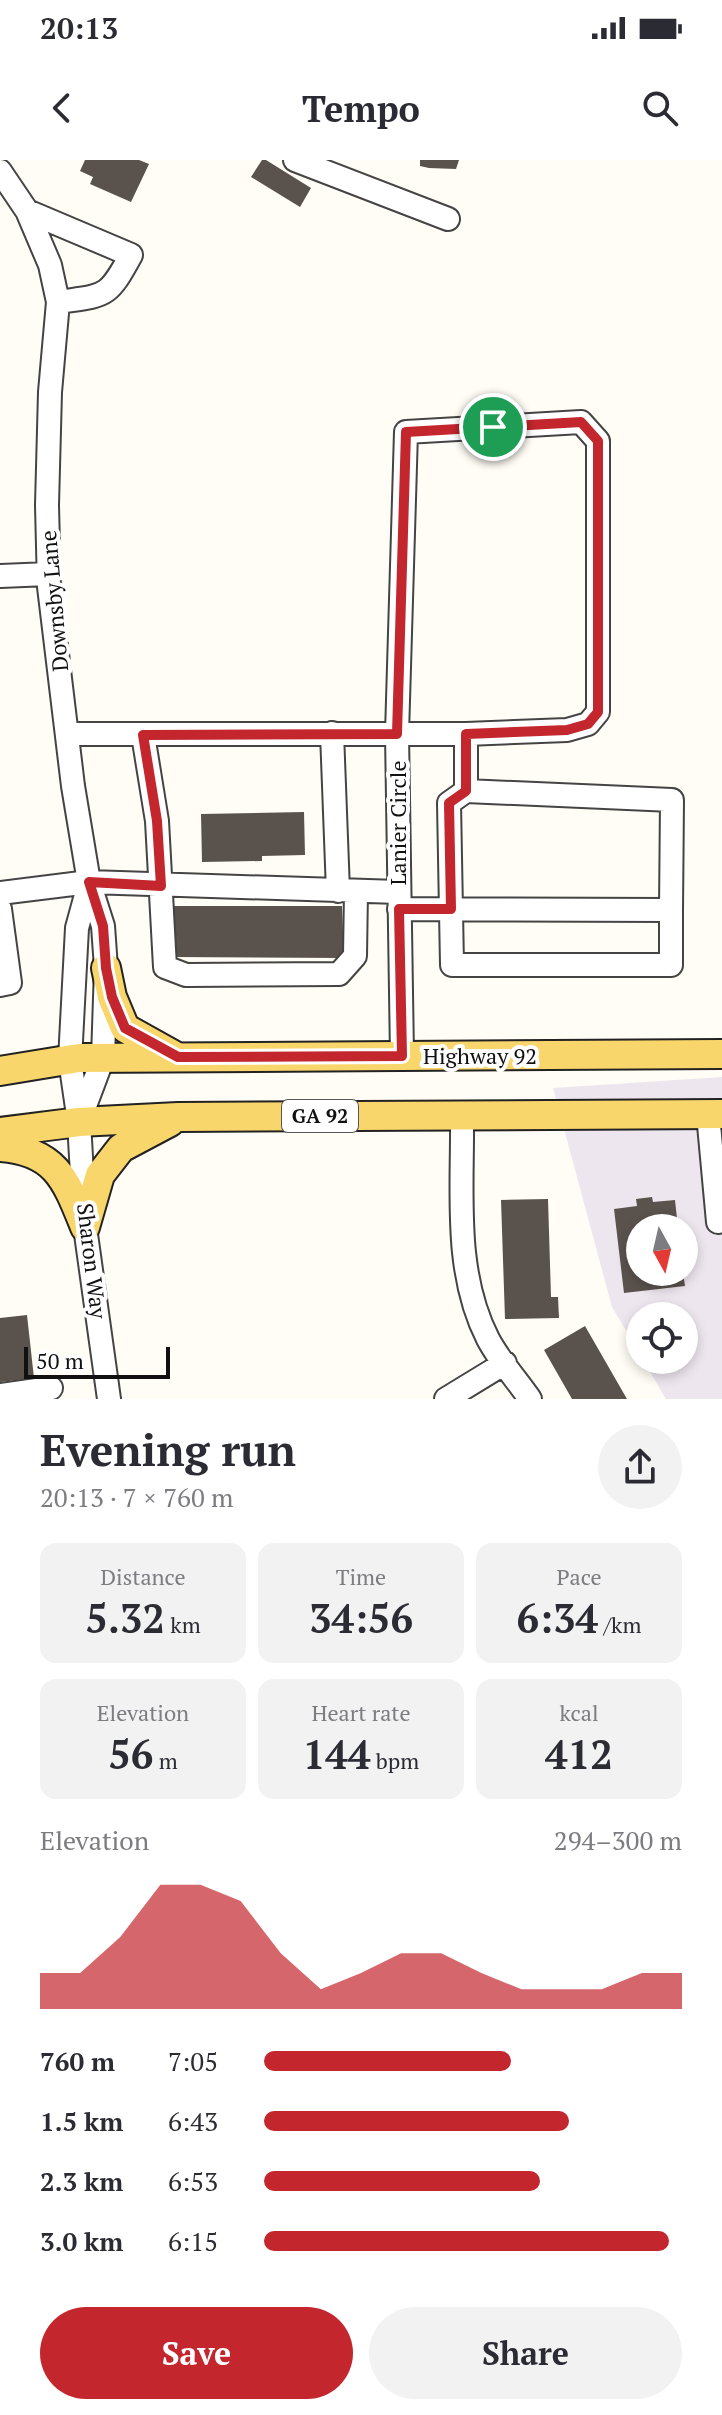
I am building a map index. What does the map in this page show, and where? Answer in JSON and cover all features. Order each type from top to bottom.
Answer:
[{"type":"main road","points":[[106,968],[112,997],[125,1028],[178,1057]]},
{"type":"main road","name":"Highway 92","points":[[0,1071],[103,1058],[722,1054]]},
{"type":"main road","name":"GA 92","points":[[0,1132],[79,1122],[178,1117],[715,1114]]},
{"type":"main road","points":[[85,1227],[100,1175],[121,1148],[178,1117]]},
{"type":"main road","points":[[0,1147],[19,1148],[53,1164],[69,1186],[85,1227]]},
{"type":"street","points":[[295,160],[448,219]]},
{"type":"street","name":"Downsby Lane","points":[[0,171],[27,211],[50,265],[58,310],[49,420],[49,574],[67,734],[89,882],[103,926],[106,968],[103,1058],[79,1122]]},
{"type":"street","points":[[27,211],[131,255],[113,288],[58,310]]},
{"type":"street","name":"Lanier Circle","points":[[67,734],[143,735],[332,733],[397,734],[466,734],[567,730],[588,724],[598,712],[598,441],[581,422],[406,432],[397,734],[402,1056]]},
{"type":"street","points":[[0,576],[49,574]]},
{"type":"street","points":[[143,735],[157,821],[165,967],[186,975],[339,974],[355,956],[332,733]]},
{"type":"street","points":[[466,734],[466,791]]},
{"type":"street","points":[[466,791],[672,800],[671,965],[452,965],[449,803],[466,791]]},
{"type":"street","points":[[0,893],[89,882],[347,891],[451,909],[671,910]]},
{"type":"street","name":"Downsby Lane","points":[[79,1122],[70,1060],[77,928],[89,882]]},
{"type":"street","points":[[0,909],[10,983],[0,985]]},
{"type":"street","points":[[715,1114],[718,1222]]},
{"type":"street","points":[[462,1116],[464,1263],[472,1300],[489,1341],[530,1399]]},
{"type":"street","name":"Sharon Way","points":[[79,1122],[85,1227],[109,1399]]},
{"type":"street","points":[[446,1399],[505,1363]]},
{"type":"street","points":[[0,1395],[51,1388]]},
{"type":"shaded area","points":[[722,1077],[722,1399],[666,1399],[651,1374],[698,1374],[698,1302],[626,1302],[626,1330],[612,1307],[553,1088]]},
{"type":"building","points":[[85,160],[139,160],[149,164],[131,202],[90,184],[93,177],[80,171]]},
{"type":"building","points":[[262,160],[311,188],[300,207],[251,177]]},
{"type":"building","points":[[420,160],[459,160],[456,169],[420,166]]},
{"type":"building","points":[[304,812],[305,855],[262,856],[262,861],[202,862],[201,814]]},
{"type":"building","points":[[172,906],[342,906],[344,958],[172,957]]},
{"type":"building","points":[[652,1197],[653,1202],[675,1200],[676,1214],[626,1214],[626,1286],[685,1286],[624,1293],[614,1209],[637,1206],[636,1199]]},
{"type":"building","points":[[548,1199],[551,1297],[558,1297],[559,1318],[505,1319],[501,1200]]},
{"type":"building","points":[[27,1315],[34,1378],[0,1382],[0,1318]]},
{"type":"building","points":[[585,1326],[627,1399],[572,1399],[544,1350]]},
{"type":"route","points":[[581,422],[598,441],[598,712],[588,724],[567,730],[466,734],[466,791],[449,803],[451,909],[399,909],[402,1056],[178,1057],[125,1028],[112,997],[103,926],[89,882],[161,886],[157,821],[143,735],[397,734],[406,432],[493,427],[581,422]]}]
